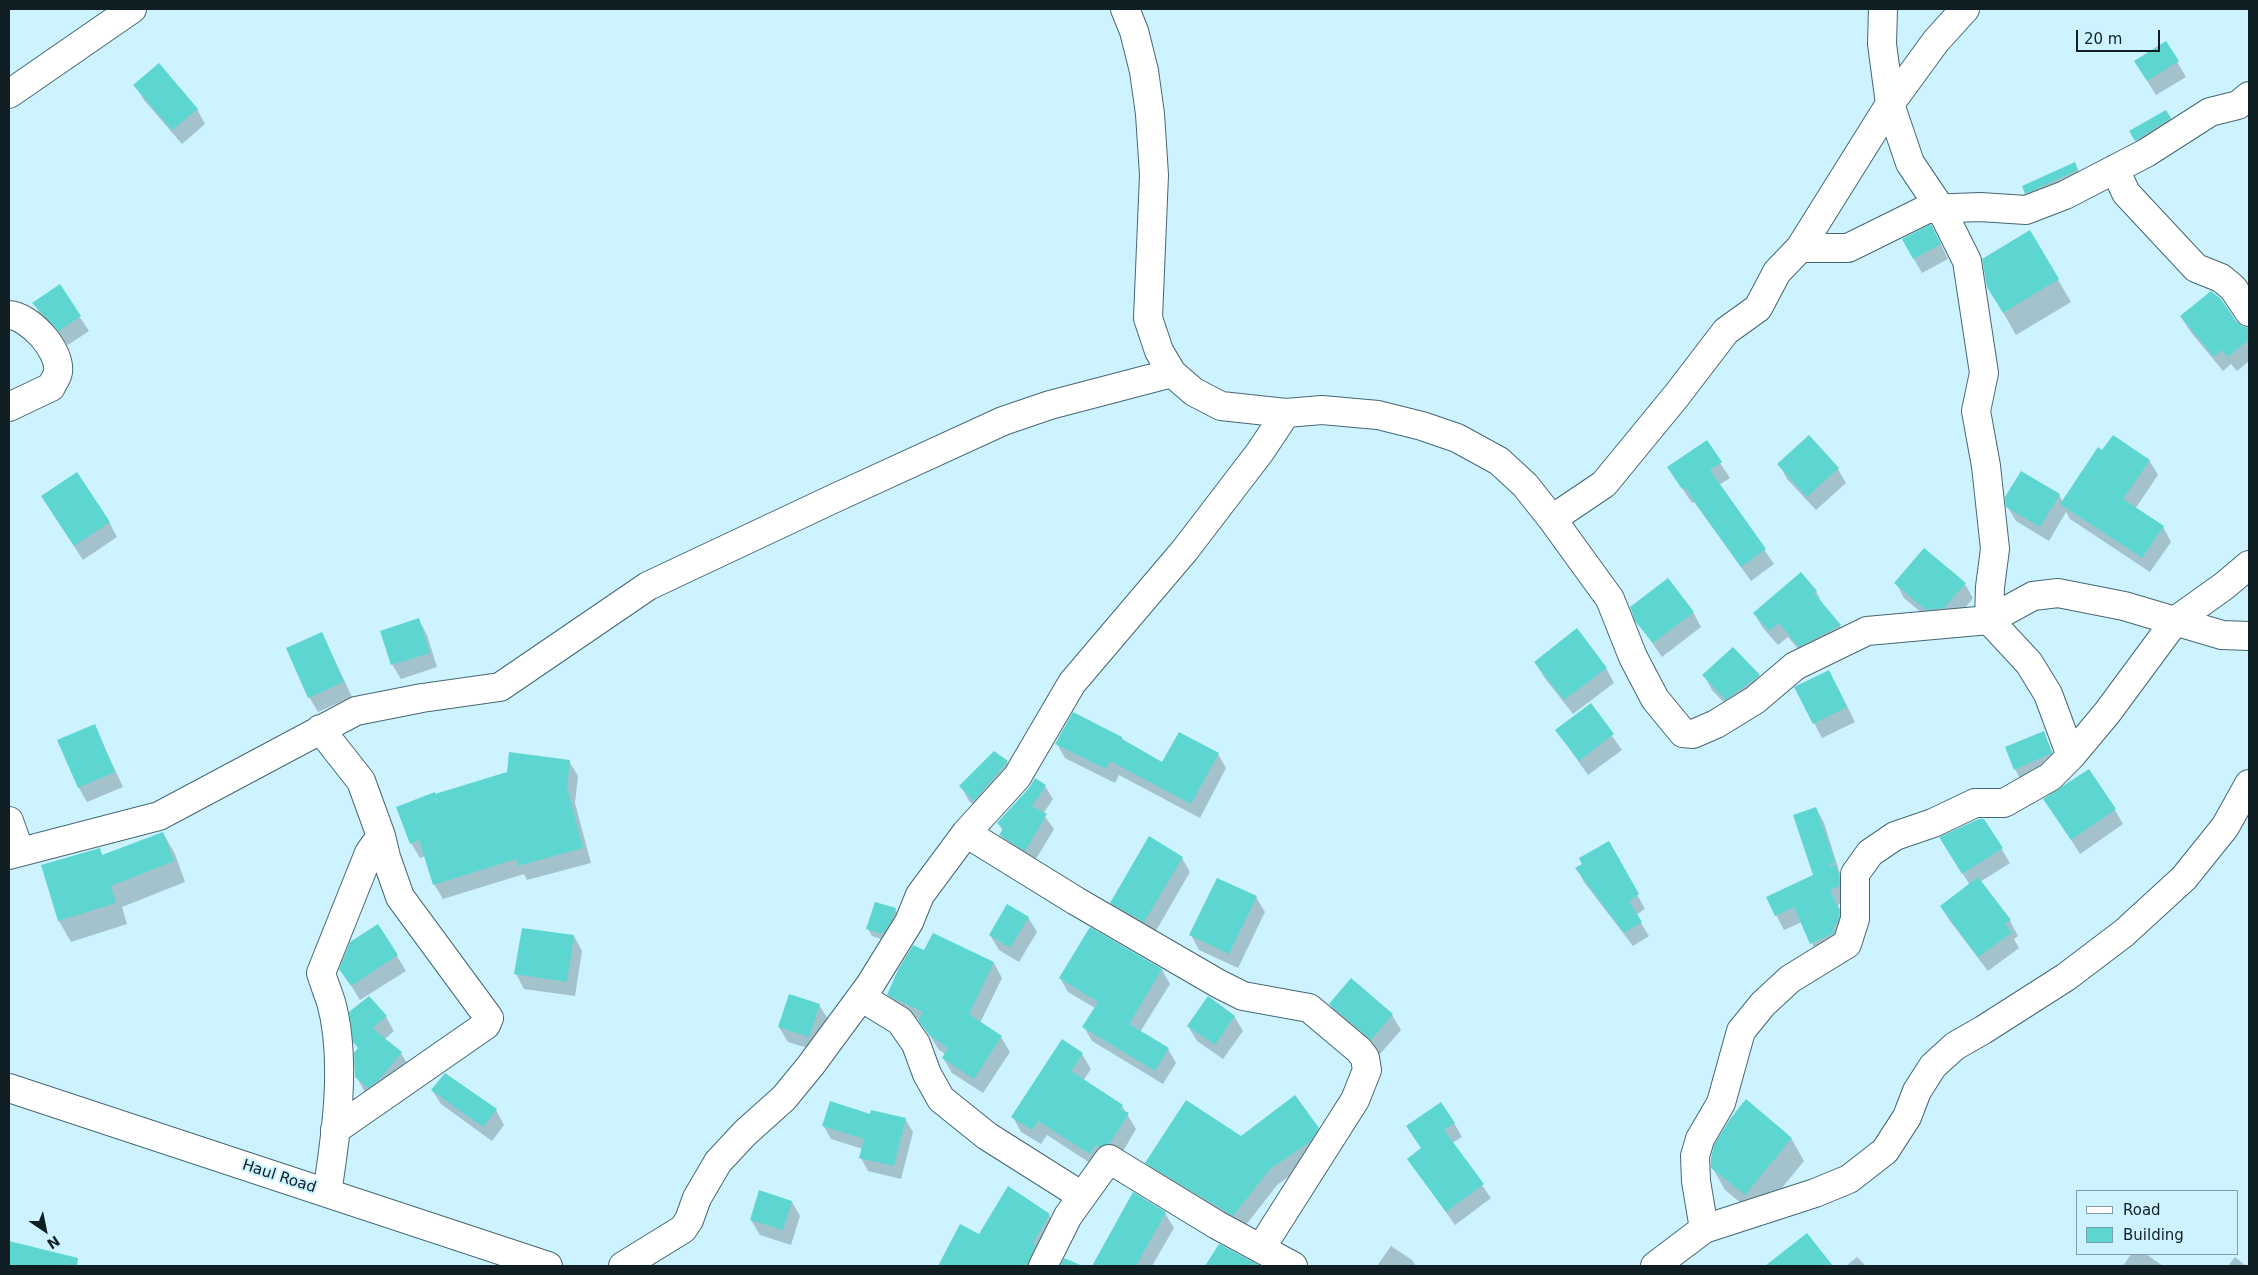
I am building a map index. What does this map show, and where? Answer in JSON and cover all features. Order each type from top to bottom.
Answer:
[{"type":"street","points":[[9,94],[132,9]]},
{"type":"street","points":[[1125,9],[1136,39],[1144,71],[1150,114],[1154,176],[1148,318],[1159,352],[1172,373],[1194,392],[1220,406],[1286,413],[1322,410],[1378,415],[1422,426],[1457,438],[1499,461],[1525,485],[1610,599],[1634,657],[1655,699],[1683,733],[1693,734],[1716,724],[1754,700],[1795,666],[1866,631],[1989,620],[2033,596],[2058,593],[2124,606],[2222,635],[2249,636]]},
{"type":"street","points":[[1883,9],[1882,44],[1890,104],[1910,163],[1941,208],[1966,261],[1984,373],[1976,411],[1986,466],[1995,549],[1990,587],[1989,620],[2030,663],[2043,686],[2071,756]]},
{"type":"street","points":[[1552,519],[1604,484],[1677,395],[1726,330],[1758,308],[1777,272],[1800,248],[1890,104],[1936,41],[1965,9]]},
{"type":"street","points":[[1800,248],[1848,248],[1927,209],[1980,207],[2026,210],[2065,195],[2146,153],[2210,112],[2238,105],[2249,96]]},
{"type":"street","points":[[2115,169],[2126,193],[2196,268],[2221,278],[2233,288],[2249,312]]},
{"type":"street","points":[[9,315],[14,315],[35,327],[54,352],[58,371],[52,387],[9,407]]},
{"type":"street","points":[[9,821],[14,854],[159,816],[356,711],[422,698],[500,687],[648,586],[835,498],[1003,421],[1050,405],[1172,373]]},
{"type":"street","points":[[623,1266],[682,1229],[689,1220],[697,1198],[718,1162],[745,1132],[784,1098],[861,997],[909,922],[920,895],[966,833],[1017,778],[1072,684],[1185,550],[1260,452],[1286,413]]},
{"type":"street","points":[[1704,1229],[1696,1181],[1695,1156],[1700,1139],[1721,1103],[1741,1031],[1762,1004],[1790,979],[1847,944],[1855,919],[1855,874],[1870,853],[1894,836],[1933,823],[1975,802],[2004,804],[2050,777],[2108,713],[2175,621],[2224,586],[2249,565]]},
{"type":"street","points":[[320,730],[361,780],[400,897],[489,1018],[486,1025],[335,1130]]},
{"type":"street","points":[[1655,1266],[1704,1229],[1815,1193],[1849,1179],[1885,1151],[1907,1117],[1917,1091],[1932,1066],[1955,1046],[2066,977],[2131,927],[2184,878],[2225,827],[2249,784]]},
{"type":"street","points":[[966,833],[1076,901],[1219,984],[1243,996],[1309,1008],[1359,1050],[1365,1058],[1366,1070],[1355,1100],[1261,1248]]},
{"type":"street","points":[[327,1193],[338,1101],[337,1045],[331,1003],[321,973],[369,853],[380,836]]},
{"type":"street","points":[[861,997],[900,1021],[916,1044],[927,1074],[941,1099],[987,1136],[1082,1196]]},
{"type":"street","name":"Haul Road","points":[[9,1088],[548,1266]]},
{"type":"street","points":[[1043,1266],[1068,1216],[1110,1159],[1293,1266]]},
{"type":"building","points":[[2166,41],[2179,61],[2147,81],[2134,61]]},
{"type":"building","points":[[159,63],[198,109],[172,130],[133,85]]},
{"type":"building","points":[[2166,110],[2171,118],[2135,141],[2129,131]]},
{"type":"building","points":[[2075,162],[2078,170],[2025,194],[2022,186]]},
{"type":"building","points":[[1931,224],[1941,244],[1913,259],[1902,239]]},
{"type":"building","points":[[2030,230],[2059,279],[2003,313],[1987,287],[1982,259]]},
{"type":"building","points":[[60,284],[81,316],[59,331],[32,303]]},
{"type":"building","points":[[2211,291],[2221,299],[2236,321],[2242,326],[2249,328],[2249,339],[2228,357],[2222,350],[2214,357],[2180,316]]},
{"type":"building","points":[[1809,435],[1839,468],[1807,497],[1777,464]]},
{"type":"building","points":[[2113,435],[2150,460],[2123,499],[2164,526],[2142,558],[2060,504],[2098,447],[2102,450]]},
{"type":"building","points":[[1707,440],[1722,462],[1710,470],[1766,549],[1741,567],[1685,488],[1682,489],[1667,467]]},
{"type":"building","points":[[2021,471],[2060,494],[2040,527],[2006,507],[2005,497]]},
{"type":"building","points":[[77,472],[110,522],[74,546],[41,496]]},
{"type":"building","points":[[1924,548],[1966,583],[1944,608],[1926,610],[1894,583]]},
{"type":"building","points":[[1801,572],[1817,591],[1814,593],[1841,625],[1799,647],[1779,623],[1769,631],[1753,613]]},
{"type":"building","points":[[1668,578],[1694,612],[1653,643],[1635,621],[1630,607]]},
{"type":"building","points":[[419,618],[430,653],[391,665],[380,631]]},
{"type":"building","points":[[1577,628],[1607,668],[1564,700],[1534,662]]},
{"type":"building","points":[[322,632],[344,682],[308,698],[286,648]]},
{"type":"building","points":[[1733,647],[1760,675],[1726,700],[1702,675]]},
{"type":"building","points":[[1829,670],[1847,707],[1813,724],[1794,687]]},
{"type":"building","points":[[1591,703],[1614,734],[1579,761],[1555,730]]},
{"type":"building","points":[[1073,712],[1122,737],[1122,739],[1162,762],[1179,732],[1219,753],[1191,804],[1110,761],[1106,769],[1055,744]]},
{"type":"building","points":[[95,724],[115,772],[78,788],[57,740]]},
{"type":"building","points":[[2044,731],[2052,753],[2014,770],[2005,747]]},
{"type":"building","points":[[994,751],[1008,761],[974,801],[959,786]]},
{"type":"building","points":[[509,752],[570,760],[567,787],[583,848],[518,866],[516,859],[433,885],[419,840],[410,844],[396,807],[435,792],[435,794],[507,772]]},
{"type":"building","points":[[2089,769],[2116,809],[2071,840],[2043,799]]},
{"type":"building","points":[[1035,778],[1046,785],[1032,806],[1047,814],[1025,851],[999,835],[1003,829],[997,823],[1029,788]]},
{"type":"building","points":[[1816,807],[1835,862],[1830,864],[1831,867],[1835,865],[1839,874],[1839,886],[1830,890],[1839,909],[1839,917],[1837,924],[1833,926],[1834,933],[1810,944],[1794,907],[1775,916],[1766,897],[1813,875],[1793,815]]},
{"type":"building","points":[[1979,819],[1984,819],[2003,848],[1962,874],[1939,837]]},
{"type":"building","points":[[163,832],[174,861],[111,886],[116,903],[58,921],[41,865],[100,848],[102,855]]},
{"type":"building","points":[[1149,836],[1183,857],[1144,922],[1110,903]]},
{"type":"building","points":[[1609,841],[1639,894],[1629,901],[1642,922],[1624,933],[1575,868],[1582,864],[1579,858]]},
{"type":"building","points":[[1978,877],[2011,920],[2005,924],[2012,933],[1978,957],[1940,906]]},
{"type":"building","points":[[1217,878],[1257,896],[1229,954],[1189,935]]},
{"type":"building","points":[[875,902],[896,908],[892,920],[883,934],[866,929]]},
{"type":"building","points":[[1007,904],[1029,917],[1010,948],[989,935]]},
{"type":"building","points":[[378,924],[398,955],[351,986],[339,969],[350,942]]},
{"type":"building","points":[[1090,927],[1162,969],[1129,1024],[1169,1048],[1155,1071],[1082,1027],[1098,1002],[1059,978]]},
{"type":"building","points":[[522,928],[574,935],[567,982],[514,974]]},
{"type":"building","points":[[933,933],[994,962],[969,1014],[1002,1036],[974,1079],[942,1058],[948,1048],[929,1035],[918,1020],[923,1012],[887,995],[898,970],[913,945],[924,950]]},
{"type":"building","points":[[1351,978],[1393,1014],[1371,1040],[1329,1004]]},
{"type":"building","points":[[789,994],[820,1004],[809,1037],[778,1027]]},
{"type":"building","points":[[369,996],[387,1016],[372,1028],[402,1052],[378,1081],[368,1088],[355,1077],[354,1053],[358,1048],[353,1042],[349,1012]]},
{"type":"building","points":[[1208,996],[1235,1016],[1215,1045],[1187,1026]]},
{"type":"building","points":[[1062,1039],[1083,1053],[1071,1071],[1123,1105],[1120,1109],[1129,1113],[1110,1143],[1099,1147],[1095,1145],[1090,1154],[1038,1121],[1032,1130],[1011,1117]]},
{"type":"building","points":[[445,1073],[497,1109],[483,1127],[431,1090]]},
{"type":"building","points":[[1295,1095],[1319,1128],[1310,1142],[1270,1169],[1233,1216],[1145,1163],[1186,1100],[1241,1136]]},
{"type":"building","points":[[1746,1099],[1792,1138],[1745,1195],[1711,1168],[1711,1158],[1714,1145],[1730,1119]]},
{"type":"building","points":[[830,1101],[870,1114],[871,1110],[906,1118],[894,1166],[859,1158],[864,1139],[822,1126]]},
{"type":"building","points":[[1441,1102],[1455,1123],[1444,1130],[1484,1184],[1446,1212],[1407,1159],[1421,1148],[1406,1126]]},
{"type":"building","points":[[1008,1186],[1050,1214],[1033,1243],[1036,1245],[1027,1266],[938,1266],[960,1224],[979,1234]]},
{"type":"building","points":[[759,1190],[792,1201],[783,1230],[750,1220]]},
{"type":"building","points":[[1133,1192],[1166,1212],[1136,1266],[1092,1266]]},
{"type":"building","points":[[1807,1233],[1833,1266],[1765,1266]]},
{"type":"building","points":[[9,1241],[78,1258],[77,1266],[9,1266]]},
{"type":"building","points":[[1219,1244],[1261,1266],[1205,1266]]},
{"type":"building","points":[[1064,1258],[1083,1266],[1060,1266]]}]
